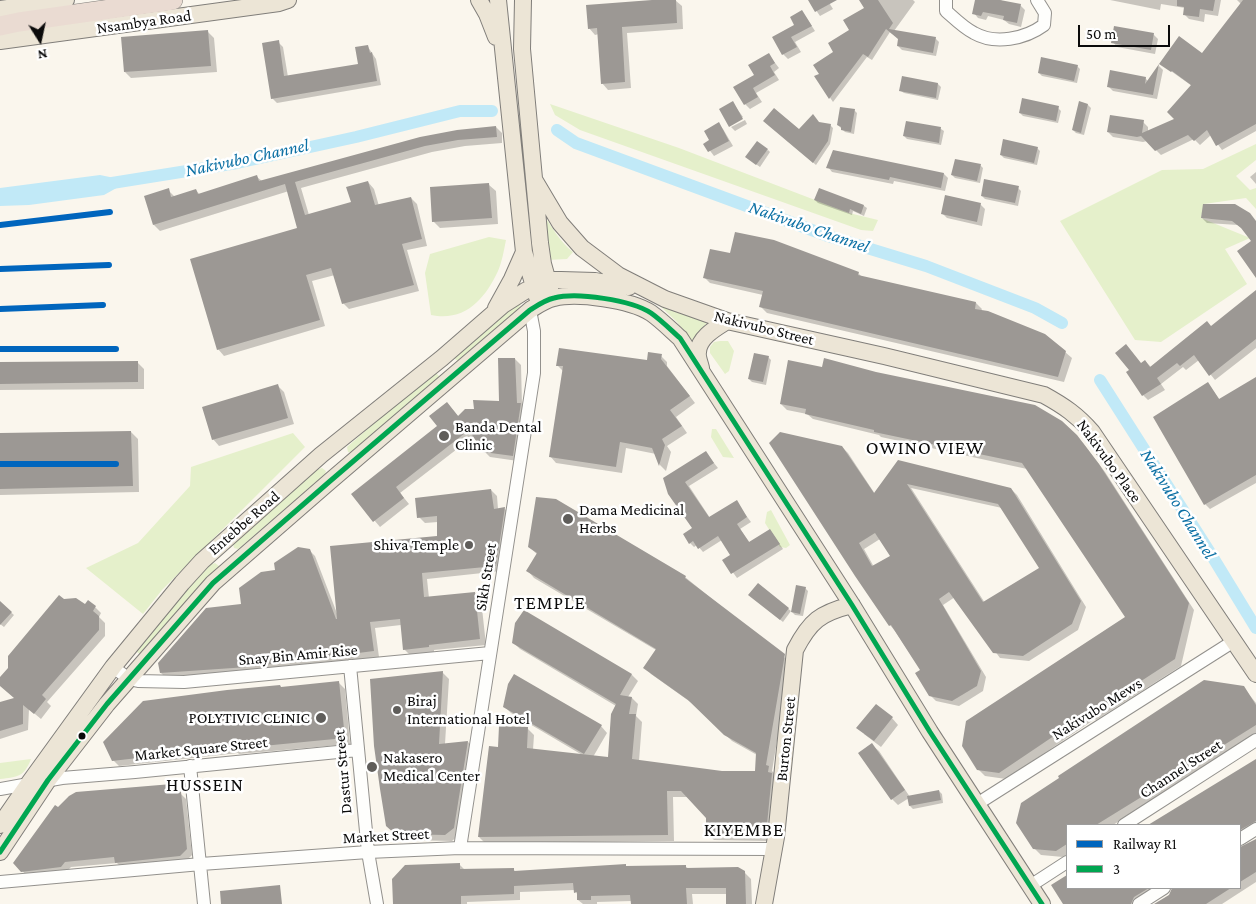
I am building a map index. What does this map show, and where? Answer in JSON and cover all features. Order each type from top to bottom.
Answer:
[{"type":"highway","points":[[6,23],[173,0]]},
{"type":"main road","points":[[0,9],[66,0]]},
{"type":"main road","name":"Nsambya Road","points":[[0,41],[139,23],[288,0]]},
{"type":"main road","points":[[478,0],[487,14],[504,60]]},
{"type":"main road","points":[[498,0],[524,252],[540,284]]},
{"type":"main road","points":[[523,0],[522,49],[540,243],[541,304],[608,298],[637,306],[650,313],[680,338],[852,605],[930,732],[1042,904]]},
{"type":"main road","points":[[522,49],[532,0]]},
{"type":"main road","points":[[535,181],[560,223],[582,248],[618,275],[646,290]]},
{"type":"main road","points":[[492,313],[512,279],[524,252]]},
{"type":"main road","points":[[540,284],[595,281],[646,290]]},
{"type":"main road","name":"Entebbe Road","points":[[0,823],[114,667],[202,561],[321,455],[442,358],[492,313],[508,301],[540,284]]},
{"type":"main road","name":"Nakivubo Street","points":[[646,290],[727,321],[884,356]]},
{"type":"main road","name":"Entebbe Road","points":[[0,852],[48,780],[107,704],[210,587],[341,472],[541,304]]},
{"type":"main road","points":[[701,370],[697,352],[701,342],[714,329],[727,321]]},
{"type":"main road","name":"Nakivubo Place","points":[[884,356],[1044,395],[1078,416],[1092,432],[1256,674]]},
{"type":"main road","points":[[321,455],[341,472]]},
{"type":"main road","points":[[217,547],[233,566]]},
{"type":"main road","name":"Burton Street","points":[[764,904],[774,849],[795,650],[814,621],[834,609],[852,605]]},
{"type":"street","points":[[946,0],[946,11],[974,33],[1002,40],[1035,32],[1044,25],[1044,13],[1036,0]]},
{"type":"street","name":"Sikh Street","points":[[460,848],[534,374],[534,331],[541,304]]},
{"type":"street","name":"Nakivubo Mews","points":[[977,804],[1234,641]]},
{"type":"street","name":"Snay Bin Amir Rise","points":[[129,679],[146,682],[184,682],[490,653]]},
{"type":"street","name":"Dastur Street","points":[[350,666],[368,852],[377,904]]},
{"type":"street","points":[[114,667],[129,679]]},
{"type":"street","name":"Channel Street","points":[[1126,824],[1256,740]]},
{"type":"street","name":"Market Square Street","points":[[0,789],[48,780],[358,750]]},
{"type":"street","points":[[190,766],[204,904]]},
{"type":"street","points":[[1241,838],[1256,829]]},
{"type":"street","name":"Market Street","points":[[0,882],[201,864],[368,852],[460,848],[774,849]]},
{"type":"street","points":[[1030,886],[1066,863]]},
{"type":"street","points":[[1139,904],[1162,889]]},
{"type":"green space","points":[[550,104],[679,148],[849,213],[878,220],[873,231],[861,230],[580,130],[555,115]]},
{"type":"green space","points":[[1256,144],[1256,160],[1236,176],[1250,190],[1256,188],[1256,209],[1246,198],[1204,204],[1201,218],[1250,238],[1225,249],[1247,284],[1161,342],[1135,340],[1060,221],[1162,170],[1203,169]]},
{"type":"green space","points":[[543,214],[560,239],[573,252],[567,259],[547,260]]},
{"type":"green space","points":[[489,237],[506,240],[499,267],[487,291],[464,312],[443,316],[431,315],[425,273],[430,254]]},
{"type":"green space","points":[[522,302],[516,314],[461,361],[455,359],[455,356],[510,308]]},
{"type":"green space","points":[[658,304],[710,320],[700,330],[693,343],[677,322]]},
{"type":"green space","points":[[728,341],[734,351],[729,371],[725,374],[710,353],[710,347],[714,342]]},
{"type":"green space","points":[[434,371],[441,378],[351,453],[348,452],[347,447]]},
{"type":"green space","points":[[712,429],[716,429],[734,458],[723,457],[711,437]]},
{"type":"green space","points":[[293,433],[305,447],[162,590],[143,614],[86,568],[138,543],[190,486],[191,467]]},
{"type":"green space","points":[[322,468],[326,471],[325,474],[243,545],[238,549],[234,548],[233,544],[316,470]]},
{"type":"green space","points":[[771,510],[790,545],[786,548],[780,547],[765,523],[767,512]]},
{"type":"green space","points":[[215,563],[219,566],[218,570],[141,655],[137,652],[137,648],[181,596],[210,565]]},
{"type":"green space","points":[[31,759],[26,769],[20,775],[0,779],[0,763]]},
{"type":"water","points":[[100,175],[129,181],[104,195],[29,205],[0,206],[0,188]]},
{"type":"building","points":[[676,0],[677,23],[622,27],[625,82],[601,84],[597,28],[588,29],[586,5]]},
{"type":"building","points":[[808,0],[837,0],[815,12]]},
{"type":"building","points":[[859,0],[878,0],[893,23],[889,29],[936,37],[933,53],[897,46],[898,39],[886,29],[868,57],[863,54],[829,99],[814,76],[819,74],[813,65],[833,52],[828,43],[849,30],[843,20],[864,8]]},
{"type":"building","points":[[975,0],[1000,0],[1021,4],[1017,23],[1003,20],[1004,16],[983,12],[981,16],[972,14]]},
{"type":"building","points":[[1177,0],[1215,0],[1213,11],[1200,9],[1199,17],[1183,15],[1184,7],[1177,6]]},
{"type":"building","points":[[1243,0],[1256,0],[1256,124],[1216,146],[1207,130],[1194,141],[1188,135],[1155,151],[1141,136],[1107,132],[1110,115],[1144,120],[1142,133],[1174,119],[1167,112],[1191,85],[1159,64],[1179,36],[1202,53]]},
{"type":"building","points":[[802,10],[812,26],[791,37],[797,47],[782,55],[772,37],[794,25],[790,17]]},
{"type":"building","points":[[1114,26],[1154,33],[1151,50],[1111,43]]},
{"type":"building","points":[[208,30],[211,66],[124,72],[121,37]]},
{"type":"building","points":[[279,40],[284,76],[358,64],[355,47],[368,45],[370,53],[372,52],[377,81],[271,99],[262,43]]},
{"type":"building","points":[[769,53],[775,63],[770,66],[775,75],[753,88],[758,97],[744,105],[733,87],[754,75],[748,65]]},
{"type":"building","points":[[1041,57],[1078,65],[1074,81],[1038,73]]},
{"type":"building","points":[[1159,64],[1153,95],[1107,87],[1110,70],[1146,77],[1145,84]]},
{"type":"building","points":[[902,76],[938,83],[936,98],[899,91]]},
{"type":"building","points":[[1022,98],[1059,106],[1056,121],[1019,113]]},
{"type":"building","points":[[733,101],[743,119],[729,127],[719,109]]},
{"type":"building","points":[[1079,101],[1088,104],[1081,133],[1072,130]]},
{"type":"building","points":[[840,107],[855,109],[851,132],[841,130],[841,127],[837,125]]},
{"type":"building","points":[[774,108],[799,129],[813,114],[819,122],[831,124],[828,141],[813,163],[763,121]]},
{"type":"building","points":[[906,121],[941,127],[939,143],[903,136]]},
{"type":"building","points":[[719,122],[729,141],[708,152],[703,144],[709,140],[704,131]]},
{"type":"building","points":[[496,126],[497,137],[458,140],[425,146],[295,182],[305,215],[351,202],[346,187],[368,181],[375,205],[411,197],[422,239],[402,244],[414,285],[342,304],[331,268],[306,275],[320,320],[217,350],[190,259],[297,228],[285,184],[153,225],[144,196],[169,188],[171,197],[196,189],[198,194],[257,175],[259,181],[420,137],[457,130]]},
{"type":"building","points":[[1003,139],[1038,147],[1034,163],[1000,155]]},
{"type":"building","points":[[757,141],[768,149],[756,165],[745,157]]},
{"type":"building","points":[[833,150],[944,173],[941,188],[890,177],[889,180],[826,168]]},
{"type":"building","points":[[955,159],[981,164],[977,181],[951,175]]},
{"type":"building","points":[[984,179],[1019,186],[1015,203],[981,196]]},
{"type":"building","points":[[489,183],[492,218],[432,222],[430,187]]},
{"type":"building","points":[[819,188],[864,205],[861,214],[850,209],[849,213],[814,200]]},
{"type":"building","points":[[945,195],[981,203],[977,222],[941,214]]},
{"type":"building","points":[[1203,204],[1235,204],[1250,213],[1256,221],[1256,278],[1237,251],[1251,241],[1241,228],[1232,221],[1201,218]]},
{"type":"building","points":[[735,232],[774,240],[859,272],[858,275],[976,302],[975,309],[988,311],[1045,334],[1066,351],[1058,377],[759,307],[763,291],[703,278],[710,249],[730,253]]},
{"type":"building","points":[[1256,290],[1256,339],[1209,376],[1194,355],[1180,366],[1177,363],[1157,378],[1161,384],[1142,396],[1126,372],[1129,370],[1115,353],[1126,344],[1141,363],[1145,360],[1150,367],[1207,321],[1211,326]]},
{"type":"building","points":[[559,348],[647,360],[648,352],[662,354],[661,359],[690,396],[670,410],[682,426],[662,439],[665,445],[659,466],[652,448],[620,442],[616,467],[549,457],[563,366],[556,366]]},
{"type":"building","points":[[754,353],[769,356],[763,382],[748,379]]},
{"type":"building","points":[[498,358],[515,358],[517,403],[521,403],[513,456],[483,452],[469,430],[396,487],[404,498],[373,522],[351,494],[437,426],[429,416],[447,402],[458,416],[465,409],[474,409],[473,400],[499,401]]},
{"type":"building","points":[[824,358],[876,372],[1035,405],[1062,421],[1077,435],[1099,464],[1189,603],[1175,659],[1089,715],[1088,713],[999,773],[977,770],[962,746],[966,721],[1125,617],[1022,463],[874,432],[874,430],[805,414],[806,409],[780,404],[788,360],[822,367]]},
{"type":"building","points":[[138,361],[138,382],[0,384],[0,362]]},
{"type":"building","points":[[1256,377],[1256,475],[1204,505],[1153,417],[1208,382],[1219,399]]},
{"type":"building","points":[[278,384],[288,418],[212,440],[202,407]]},
{"type":"building","points":[[131,431],[133,486],[0,489],[0,433]]},
{"type":"building","points":[[780,432],[842,446],[874,493],[898,460],[1011,488],[1081,601],[1072,624],[1023,656],[993,653],[949,592],[939,599],[981,671],[977,686],[952,701],[929,696],[915,673],[920,670],[891,625],[889,626],[855,576],[769,443]],"holes":[[[907,484],[998,504],[1039,568],[983,602]],[[875,533],[890,556],[872,566],[859,543]]]},
{"type":"building","points":[[706,451],[714,463],[685,482],[709,517],[737,500],[747,517],[737,524],[749,542],[770,529],[780,544],[731,574],[722,560],[730,555],[718,536],[698,549],[693,541],[689,544],[683,534],[692,528],[668,494],[663,478]]},
{"type":"building","points":[[491,489],[494,509],[505,507],[496,566],[422,573],[424,597],[475,592],[480,639],[403,650],[400,619],[370,622],[374,651],[248,667],[160,673],[158,663],[206,608],[241,604],[239,588],[261,572],[275,570],[274,563],[298,547],[310,549],[337,619],[330,546],[437,536],[437,516],[417,518],[415,498]]},
{"type":"building","points":[[536,497],[556,499],[686,576],[685,578],[785,654],[766,765],[769,766],[768,772],[772,773],[766,835],[706,834],[706,818],[681,791],[667,791],[668,835],[478,837],[489,746],[498,747],[499,726],[528,727],[527,748],[608,757],[611,714],[616,704],[512,643],[515,623],[524,610],[632,674],[620,695],[632,697],[629,714],[636,714],[632,759],[722,771],[755,771],[756,753],[724,735],[688,700],[643,668],[656,649],[526,571],[537,553],[528,547]]},
{"type":"building","points":[[758,583],[789,608],[780,620],[748,595]]},
{"type":"building","points":[[796,585],[806,587],[800,614],[791,612]]},
{"type":"building","points":[[59,595],[64,599],[76,598],[85,604],[88,600],[96,606],[93,611],[99,616],[99,630],[42,695],[46,699],[34,714],[23,705],[23,724],[0,731],[0,702],[14,698],[0,686],[0,677],[8,668],[8,656]]},
{"type":"building","points":[[0,601],[12,612],[0,625]]},
{"type":"building","points":[[443,671],[439,744],[468,741],[454,828],[445,835],[395,834],[386,826],[380,789],[374,746],[370,679]]},
{"type":"building","points":[[514,674],[602,725],[584,754],[503,707],[508,684]]},
{"type":"building","points":[[1204,680],[1244,686],[1256,705],[1256,725],[1208,755],[1210,756],[1183,774],[1182,772],[1098,824],[1066,824],[1066,845],[1056,851],[1033,849],[1016,823],[1021,803],[1059,778],[1058,776]]},
{"type":"building","points":[[339,681],[345,738],[232,749],[232,747],[112,761],[103,742],[143,701],[227,690]]},
{"type":"building","points":[[876,704],[893,717],[874,741],[856,728]]},
{"type":"building","points":[[872,743],[905,790],[891,800],[858,753]]},
{"type":"building","points":[[1256,759],[1256,821],[1241,829],[1241,824],[1150,824]]},
{"type":"building","points":[[172,784],[181,792],[184,818],[187,849],[180,856],[115,863],[114,857],[65,862],[61,867],[21,872],[13,863],[55,805],[58,807],[76,792]]},
{"type":"building","points":[[939,790],[941,800],[909,806],[907,796]]},
{"type":"building","points":[[1256,839],[1256,872],[1241,881],[1241,846]]},
{"type":"building","points":[[460,863],[460,869],[514,868],[514,871],[626,864],[626,866],[686,865],[686,868],[738,867],[745,871],[746,904],[726,904],[726,888],[686,888],[687,904],[631,904],[630,895],[591,896],[591,900],[577,900],[577,892],[574,893],[573,883],[514,886],[514,894],[461,896],[461,904],[393,904],[392,879],[405,865]]},
{"type":"building","points":[[1066,876],[1066,889],[1147,889],[1134,897],[1131,904],[1063,904],[1051,885]]},
{"type":"building","points":[[280,885],[282,904],[221,904],[220,891]]},
{"type":"building","points":[[1172,889],[1229,889],[1206,904],[1154,904],[1169,895]]},
{"type":"waterway","name":"Nakivubo Channel","points":[[112,183],[237,163],[356,137],[460,111],[492,111]]},
{"type":"waterway","name":"Nakivubo Channel","points":[[557,130],[576,143],[828,236],[926,266],[1035,308],[1062,323]]},
{"type":"waterway","name":"Nakivubo Channel","points":[[1100,380],[1256,628]]},
{"type":"rail line","name":"R1","points":[[0,225],[110,212]]},
{"type":"rail line","name":"R1","points":[[0,269],[109,265]]},
{"type":"rail line","name":"R1","points":[[0,309],[103,305]]},
{"type":"rail line","name":"R1","points":[[0,349],[116,349]]},
{"type":"rail line","name":"R1","points":[[0,464],[116,464]]},
{"type":"transit line","name":"3","points":[[0,852],[48,780],[107,704],[213,583],[530,310],[551,299],[576,296],[604,298],[642,308],[655,316],[680,338],[852,605],[930,732],[1042,904]]},
{"type":"place","name":"Banda Dental Clinic","points":[[444,436]]},
{"type":"place","name":"Dama Medicinal Herbs","points":[[568,519]]},
{"type":"place","name":"Shiva Temple","points":[[469,545]]},
{"type":"place","name":"Biraj International Hotel","points":[[397,710]]},
{"type":"place","name":"POLYTIVIC CLINIC","points":[[321,718]]},
{"type":"place","name":"Nakasero Medical Center","points":[[372,767]]},
{"type":"district","name":"OWINO VIEW","points":[[925,448]]},
{"type":"district","name":"TEMPLE","points":[[550,603]]},
{"type":"district","name":"HUSSEIN","points":[[205,785]]},
{"type":"district","name":"KIYEMBE","points":[[744,830]]}]
